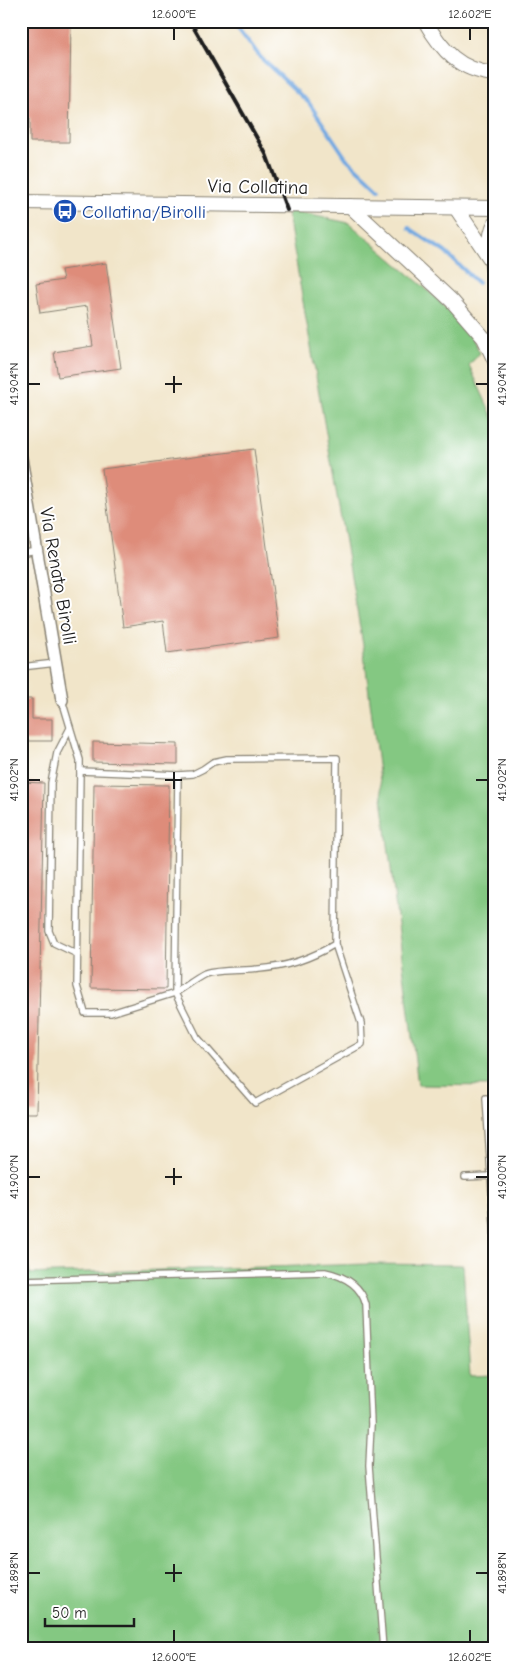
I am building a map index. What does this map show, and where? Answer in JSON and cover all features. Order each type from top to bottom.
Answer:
[{"type":"street","points":[[425,21],[442,47],[456,61],[471,70],[495,74]]},
{"type":"street","name":"Via Collatina","points":[[21,202],[495,208]]},
{"type":"street","points":[[350,206],[452,301],[484,338],[495,361]]},
{"type":"street","points":[[456,208],[491,260]]},
{"type":"street","points":[[495,223],[491,234],[491,260],[495,281]]},
{"type":"street","name":"Via Renato Birolli","points":[[21,458],[62,700]]},
{"type":"lane","points":[[21,552],[36,550]]},
{"type":"lane","points":[[21,667],[56,663]]},
{"type":"lane","points":[[62,700],[80,760],[77,986],[85,1013],[111,1013],[175,993],[206,974],[291,964],[318,955],[335,944]]},
{"type":"lane","points":[[70,728],[57,753],[51,784],[49,931],[54,942],[77,954]]},
{"type":"lane","points":[[80,771],[193,774],[213,762],[227,759],[337,758],[335,944],[361,1023],[362,1044],[255,1103],[197,1037],[175,993],[178,774]]},
{"type":"lane","points":[[486,1098],[493,1176],[495,1241]]},
{"type":"lane","points":[[465,1177],[493,1176]]},
{"type":"lane","points":[[21,1280],[325,1272],[341,1276],[358,1288],[363,1295],[366,1305],[371,1424],[369,1466],[383,1649]]},
{"type":"green space","points":[[287,210],[349,223],[423,286],[467,328],[480,353],[469,365],[495,422],[495,1086],[418,1085],[363,645]]},
{"type":"green space","points":[[21,1232],[30,1273],[21,1273]]},
{"type":"green space","points":[[369,1264],[463,1265],[470,1376],[495,1375],[495,1649],[21,1649],[21,1274]]},
{"type":"building","points":[[21,21],[71,21],[69,142],[30,142],[30,118],[21,117]]},
{"type":"building","points":[[106,263],[121,368],[58,377],[54,352],[93,346],[87,306],[40,313],[36,284],[63,280],[61,270]]},
{"type":"building","points":[[254,449],[279,638],[167,653],[163,621],[123,627],[102,469]]},
{"type":"building","points":[[21,699],[32,699],[32,719],[52,719],[52,741],[21,741]]},
{"type":"building","points":[[93,742],[178,744],[178,764],[93,762]]},
{"type":"building","points":[[21,782],[44,783],[37,1113],[21,1113]]},
{"type":"building","points":[[94,784],[169,785],[166,989],[91,988]]},
{"type":"waterway","points":[[233,21],[261,58],[309,103],[346,158],[379,189]]},
{"type":"waterway","points":[[409,228],[445,252],[478,283]]},
{"type":"railway","points":[[190,21],[266,154],[287,210]]},
{"type":"place","name":"Collatina/Birolli","points":[[65,211]]}]
